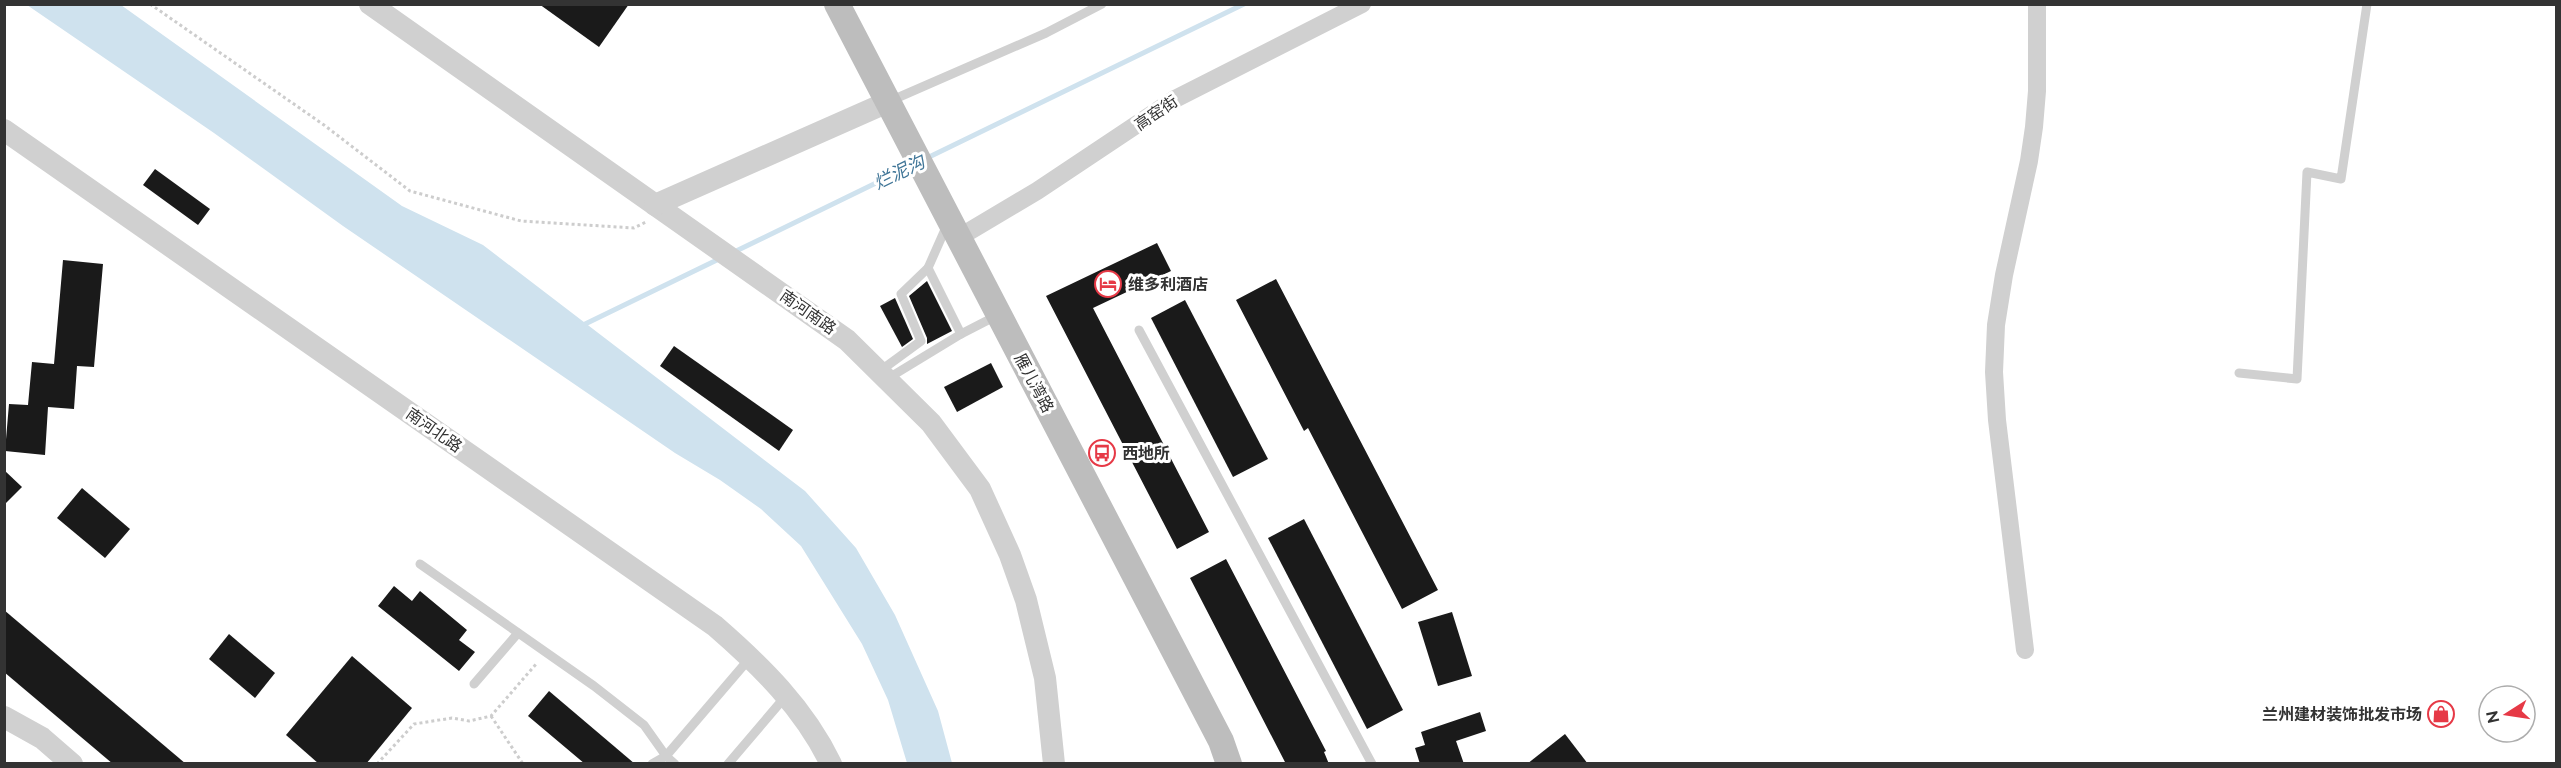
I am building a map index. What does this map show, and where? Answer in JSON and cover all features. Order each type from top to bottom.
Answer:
[{"type":"main road","name":"雁儿湾路","points":[[837,4],[1221,741],[1229,764]]},
{"type":"street","name":"南河南路","points":[[370,4],[847,340],[931,423],[980,489],[1010,555],[1026,600],[1045,678],[1054,764]]},
{"type":"street","name":"高窑街","points":[[954,229],[1037,192],[1175,99],[1362,4]]},
{"type":"street","points":[[2025,650],[1997,420],[1994,372],[1996,325],[2004,275],[2029,161],[2034,127],[2037,91],[2037,4]]},
{"type":"street","points":[[661,209],[892,110]]},
{"type":"street","name":"南河北路","points":[[4,130],[715,626],[750,657],[786,695],[831,764]]},
{"type":"street","points":[[4,717],[42,738],[72,764]]},
{"type":"lane","points":[[892,110],[1102,4]]},
{"type":"lane","points":[[2239,373],[2297,379],[2307,172],[2341,179],[2367,4]]},
{"type":"lane","points":[[883,375],[921,341],[902,294],[928,268],[954,229]]},
{"type":"lane","points":[[928,268],[961,334]]},
{"type":"lane","points":[[883,375],[999,315]]},
{"type":"lane","points":[[1139,330],[1372,764]]},
{"type":"lane","points":[[420,564],[546,652],[644,725],[666,756],[675,764]]},
{"type":"lane","points":[[474,684],[518,633]]},
{"type":"lane","points":[[652,764],[666,756],[750,657]]},
{"type":"lane","points":[[728,764],[786,695]]},
{"type":"path","points":[[150,4],[324,125],[410,191],[521,221],[634,228],[661,209]]},
{"type":"path","points":[[377,764],[414,724],[452,717],[469,721],[491,716],[546,652]]},
{"type":"path","points":[[491,716],[523,764]]},
{"type":"water","points":[[27,5],[121,5],[402,206],[483,245],[805,491],[856,548],[895,615],[938,711],[952,763],[907,763],[888,700],[862,644],[801,546],[761,509],[720,480],[675,453],[343,226],[214,133]]},
{"type":"building","points":[[539,4],[629,4],[599,47]]},
{"type":"building","points":[[155,169],[210,209],[198,225],[143,185]]},
{"type":"building","points":[[1157,243],[1171,271],[1093,308],[1209,532],[1177,549],[1046,296]]},
{"type":"building","points":[[63,260],[103,264],[94,367],[77,366],[74,409],[48,407],[45,455],[5,451],[9,404],[28,405],[32,362],[54,364]]},
{"type":"building","points":[[1276,279],[1438,590],[1402,609],[1308,428],[1304,431],[1236,300]]},
{"type":"building","points":[[927,281],[952,331],[927,344],[927,338],[909,296]]},
{"type":"building","points":[[895,298],[913,339],[902,347],[880,306]]},
{"type":"building","points":[[1185,300],[1268,459],[1233,477],[1151,318]]},
{"type":"building","points":[[674,346],[793,430],[779,451],[660,366]]},
{"type":"building","points":[[991,363],[1003,387],[957,412],[944,387]]},
{"type":"building","points":[[4,470],[22,487],[4,505]]},
{"type":"building","points":[[82,488],[130,529],[105,558],[57,518]]},
{"type":"building","points":[[1304,519],[1403,710],[1367,729],[1268,538]]},
{"type":"building","points":[[1226,559],[1326,751],[1324,752],[1329,764],[1286,764],[1190,578]]},
{"type":"building","points":[[394,586],[412,601],[420,591],[467,630],[459,640],[475,652],[459,671],[378,606]]},
{"type":"building","points":[[4,610],[186,764],[113,764],[4,672]]},
{"type":"building","points":[[1452,612],[1472,676],[1438,686],[1418,622]]},
{"type":"building","points":[[229,634],[275,673],[255,698],[209,659]]},
{"type":"building","points":[[352,656],[412,708],[366,764],[319,764],[286,735]]},
{"type":"building","points":[[549,691],[635,764],[585,764],[528,716]]},
{"type":"building","points":[[1480,712],[1486,731],[1456,741],[1464,764],[1420,764],[1415,748],[1425,745],[1421,732]]},
{"type":"building","points":[[1565,734],[1588,764],[1527,764]]},
{"type":"waterway","name":"烂泥沟","points":[[927,158],[1244,4]]},
{"type":"waterway","name":"烂泥沟","points":[[732,253],[913,165]]},
{"type":"waterway","name":"烂泥沟","points":[[581,326],[721,258]]},
{"type":"place","name":"维多利酒店","points":[[1108,284]]},
{"type":"place","name":"西地所","points":[[1102,453]]},
{"type":"place","name":"兰州建材装饰批发市场","points":[[2441,714]]}]
